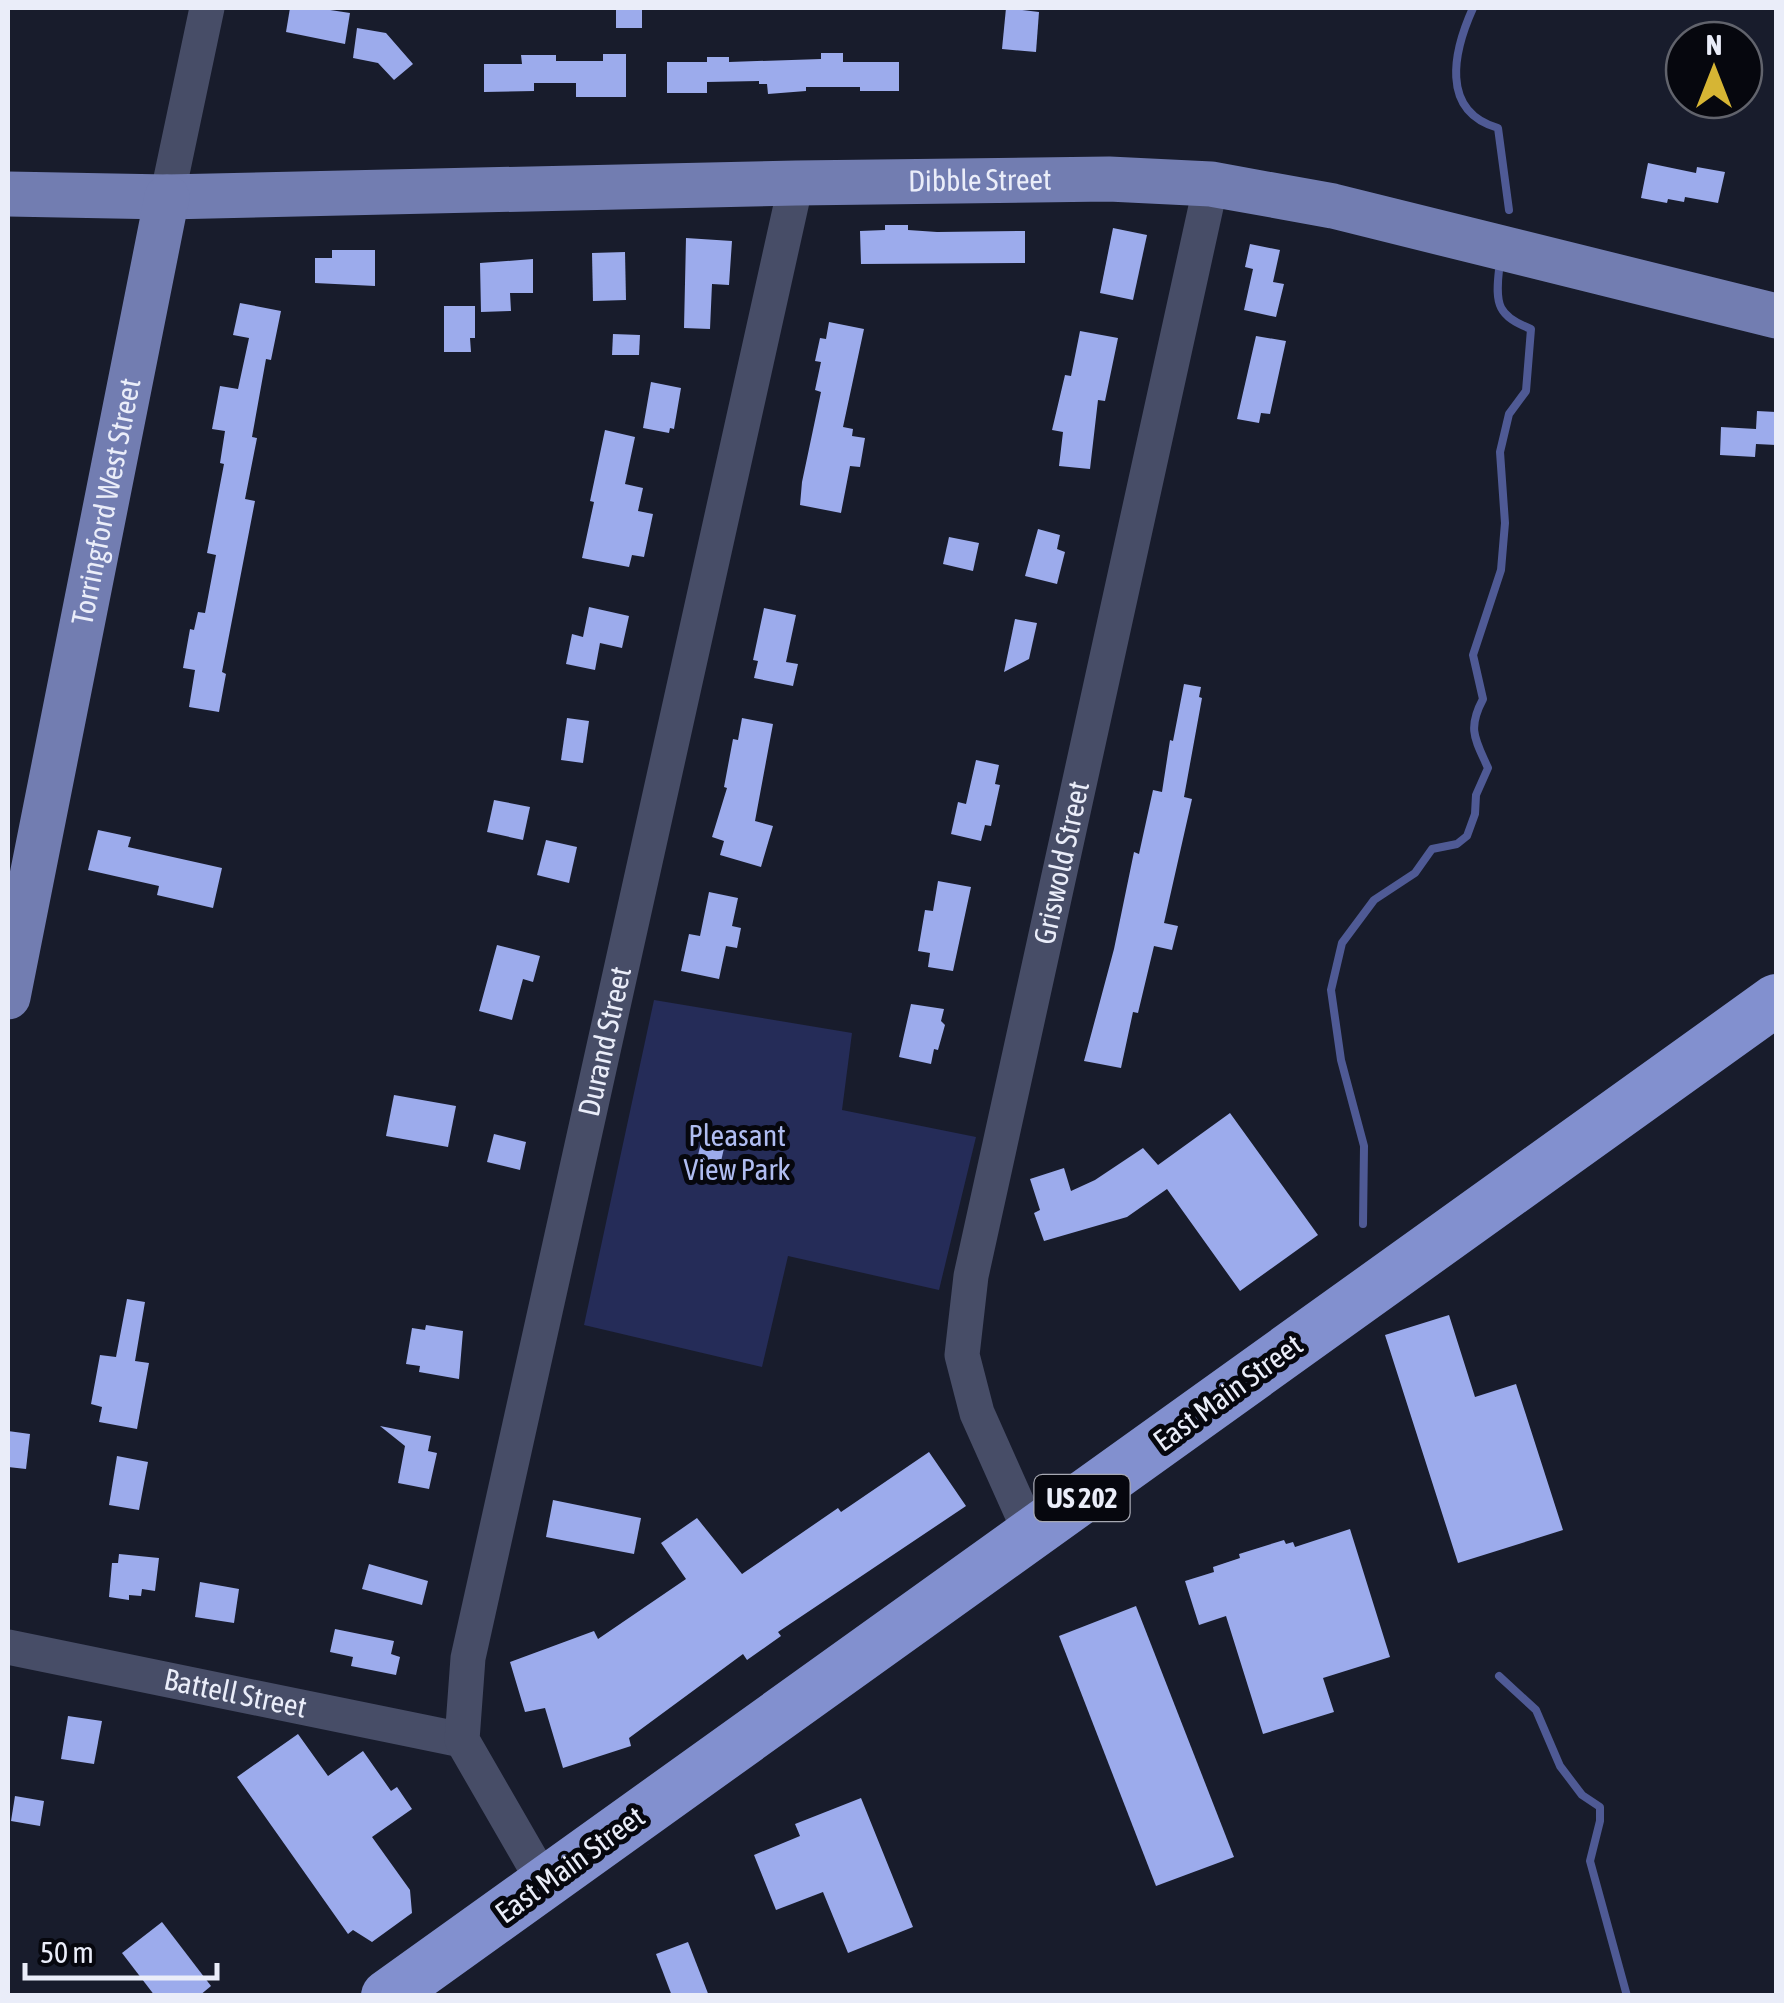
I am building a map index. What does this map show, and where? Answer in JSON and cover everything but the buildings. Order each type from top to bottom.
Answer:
[{"type":"highway","name":"East Main Street","points":[[387,1996],[1776,1000]]},
{"type":"main road","name":"Dibble Street","points":[[8,194],[166,198],[796,183],[1109,180],[1211,184],[1332,206],[1776,316]]},
{"type":"main road","name":"Torringford West Street","points":[[8,997],[21,856],[82,635],[166,198]]},
{"type":"street","name":"Torringford West Street","points":[[166,198],[207,8]]},
{"type":"street","name":"Durand Street","points":[[462,1740],[468,1658],[796,183]]},
{"type":"street","name":"Griswold Street","points":[[1031,1534],[977,1413],[962,1354],[971,1276],[1211,184]]},
{"type":"street","name":"Battell Street","points":[[8,1647],[462,1740]]},
{"type":"street","points":[[462,1740],[545,1884]]},
{"type":"green space","name":"Pleasant View Park","points":[[654,1000],[852,1033],[842,1110],[976,1137],[939,1290],[788,1256],[762,1367],[584,1325]]},
{"type":"waterway","points":[[1473,8],[1457,60],[1459,94],[1479,120],[1498,128],[1509,210]]},
{"type":"waterway","points":[[1363,1224],[1364,1146],[1341,1060],[1331,990],[1342,943],[1374,900],[1415,873],[1432,849],[1457,844],[1467,836],[1475,814],[1476,795],[1488,768],[1475,734],[1475,718],[1483,699],[1473,655],[1501,570],[1505,523],[1500,452],[1509,414],[1526,391],[1531,329],[1501,308],[1499,270]]},
{"type":"waterway","points":[[1499,1676],[1536,1710],[1560,1766],[1582,1795],[1600,1807],[1590,1861],[1627,1996]]}]
